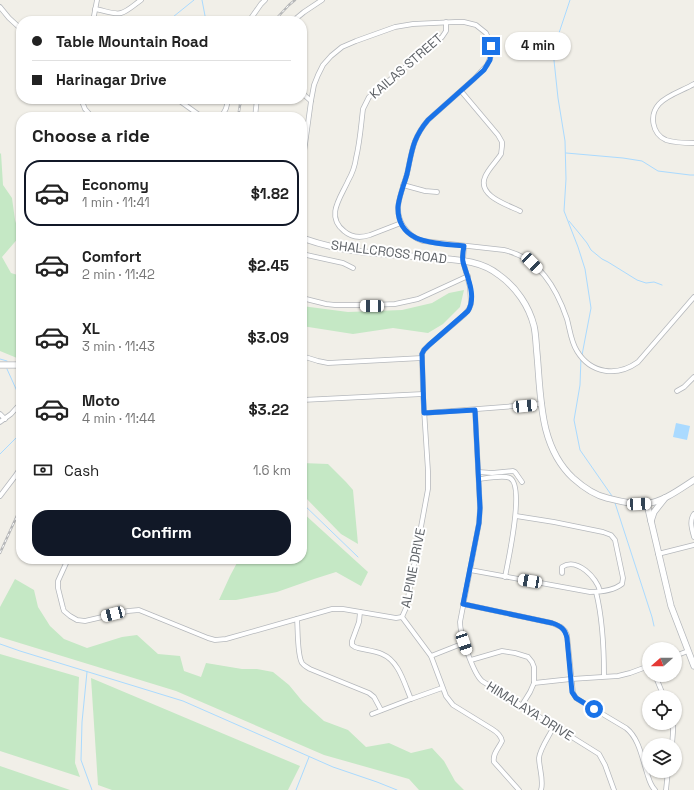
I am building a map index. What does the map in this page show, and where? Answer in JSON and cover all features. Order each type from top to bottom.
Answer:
[{"type":"street","points":[[94,16],[97,0]]},
{"type":"street","points":[[95,9],[121,13],[141,0]]},
{"type":"street","points":[[253,16],[264,0]]},
{"type":"street","points":[[299,16],[322,0]]},
{"type":"street","points":[[0,7],[16,24]]},
{"type":"street","name":"KAILAS STREET","points":[[401,223],[370,235],[356,237],[346,233],[340,227],[336,220],[335,208],[351,174],[356,158],[366,101],[382,85],[442,37],[446,31],[446,22]]},
{"type":"street","points":[[307,130],[311,101],[318,75],[323,65],[342,47],[395,27],[413,24],[464,22],[476,25],[486,33],[490,42],[491,56],[487,65],[474,79],[421,127],[414,142],[398,206],[398,213],[401,223],[409,234],[418,240],[429,242],[510,251],[522,256],[532,263],[547,278],[554,289],[566,317],[578,353],[586,362],[604,371],[622,371],[638,362],[694,297]]},
{"type":"street","points":[[694,84],[662,102],[655,108],[653,120],[657,132],[665,139],[694,143]]},
{"type":"street","points":[[461,91],[495,130],[502,142],[501,154],[484,178],[485,190],[495,199],[520,210]]},
{"type":"street","points":[[307,97],[311,101]]},
{"type":"street","points":[[184,104],[195,112]]},
{"type":"street","points":[[403,185],[425,191],[437,192]]},
{"type":"street","name":"SHALLCROSS ROAD","points":[[307,239],[329,246],[351,250],[477,263],[492,269],[510,283],[518,292],[534,326],[544,424],[551,445],[562,466],[578,483],[594,494],[603,497],[628,503],[647,504],[666,496],[694,480]]},
{"type":"street","points":[[307,358],[328,363],[422,358],[424,350],[470,309],[470,287],[463,261],[464,246]]},
{"type":"street","points":[[307,255],[342,263],[353,268]]},
{"type":"street","points":[[307,299],[335,305],[372,306],[395,304],[418,299],[468,276]]},
{"type":"street","name":"ALPINE DRIVE","points":[[66,564],[58,581],[58,592],[64,611],[70,616],[81,621],[139,610],[208,638],[220,640],[332,609],[343,609],[396,618],[402,617],[406,608],[428,489],[422,358]]},
{"type":"street","points":[[0,365],[16,365]]},
{"type":"street","points":[[677,391],[684,388],[694,377]]},
{"type":"street","points":[[307,400],[423,394]]},
{"type":"street","points":[[424,413],[542,404]]},
{"type":"street","points":[[0,422],[16,409]]},
{"type":"street","name":"HIMALAYA DRIVE","points":[[475,410],[480,478],[480,515],[460,622],[464,643],[476,675],[482,681],[599,754],[605,765],[614,790]]},
{"type":"street","points":[[0,414],[5,419]]},
{"type":"street","points":[[479,472],[492,473],[513,471],[522,482]]},
{"type":"street","points":[[0,496],[16,475]]},
{"type":"street","points":[[480,478],[505,477],[513,480],[516,487],[516,516],[505,577]]},
{"type":"street","points":[[651,522],[654,512],[666,496]]},
{"type":"street","points":[[647,504],[658,554],[672,606],[694,666]]},
{"type":"street","points":[[694,514],[691,521],[694,537]]},
{"type":"street","points":[[470,570],[598,592],[622,584],[621,566],[614,537],[611,535],[554,522],[516,516]]},
{"type":"street","points":[[658,554],[694,546]]},
{"type":"street","points":[[562,573],[562,567],[566,565],[581,568],[587,571],[598,586],[602,624],[604,676]]},
{"type":"street","points":[[463,604],[552,623],[561,627],[565,631],[567,638],[572,692],[576,698],[626,728],[633,734],[648,778],[655,790]]},
{"type":"street","points":[[360,612],[359,622],[352,645],[354,647],[381,653],[393,662],[398,669],[411,699]]},
{"type":"street","points":[[402,617],[431,656],[442,688],[450,703],[498,733],[502,741],[494,754],[494,762],[519,790]]},
{"type":"street","points":[[297,618],[300,658],[303,664],[310,669],[369,693],[374,697],[381,710]]},
{"type":"street","points":[[431,656],[464,643]]},
{"type":"street","points":[[471,660],[494,652],[502,651],[526,656],[530,659],[534,666],[534,683],[522,706]]},
{"type":"street","points":[[682,653],[688,651]]},
{"type":"street","points":[[534,683],[624,675],[642,669]]},
{"type":"street","points":[[372,714],[442,688]]},
{"type":"street","points":[[541,790],[542,784],[539,757],[554,726]]},
{"type":"street","points":[[666,790],[667,778]]},
{"type":"green space","points":[[1,153],[3,185],[12,198],[16,223],[16,241],[2,257],[11,273],[16,274],[16,358],[0,351]]},
{"type":"green space","points":[[464,290],[460,307],[443,324],[428,333],[393,328],[353,334],[307,327],[307,307],[348,312],[402,310],[432,303],[449,293]]},
{"type":"green space","points":[[307,463],[328,464],[353,490],[358,544],[341,534],[307,499]]},
{"type":"green space","points":[[307,517],[368,572],[361,586],[336,572],[277,592],[236,600],[219,600],[236,564],[307,564]]},
{"type":"green space","points":[[15,579],[34,590],[38,607],[50,626],[64,639],[87,648],[122,637],[137,635],[158,654],[180,656],[184,671],[201,677],[206,663],[273,672],[289,685],[303,702],[324,721],[348,730],[366,747],[389,743],[411,753],[432,748],[444,761],[455,781],[464,790],[419,790],[409,779],[324,755],[176,691],[0,637],[0,607]]},
{"type":"green space","points":[[0,654],[79,677],[75,763],[80,777],[0,751]]},
{"type":"green space","points":[[91,678],[300,766],[288,790],[112,790],[98,785]]},
{"type":"green space","points":[[0,766],[70,790],[0,790]]},
{"type":"water","points":[[676,423],[690,426],[687,440],[673,437]]},
{"type":"waterway","points":[[174,16],[194,0]]},
{"type":"waterway","points":[[202,0],[205,16]]},
{"type":"waterway","points":[[570,0],[553,51],[558,98],[565,141],[566,179],[564,211],[585,269],[591,308],[582,355]]},
{"type":"waterway","points":[[566,153],[642,161],[658,171],[694,175]]},
{"type":"waterway","points":[[569,221],[591,250],[602,259],[637,280],[646,283],[654,282],[662,285]]},
{"type":"waterway","points":[[581,358],[580,385],[574,420],[580,450],[612,496]]},
{"type":"waterway","points":[[0,359],[7,361]]},
{"type":"waterway","points":[[7,369],[16,389]]},
{"type":"waterway","points":[[0,454],[16,438]]},
{"type":"waterway","points":[[615,503],[654,626]]},
{"type":"waterway","points":[[307,508],[358,557]]},
{"type":"waterway","points":[[0,644],[183,701],[333,767],[397,790]]},
{"type":"waterway","points":[[87,672],[82,722],[81,760],[92,790]]},
{"type":"waterway","points":[[296,790],[309,757]]},
{"type":"railway","points":[[279,16],[295,0]]},
{"type":"railway","points":[[239,112],[240,104]]},
{"type":"railway","points":[[0,553],[16,518]]},
{"type":"route","points":[[491,46],[490,60],[484,70],[421,127],[411,150],[407,174],[398,206],[398,213],[401,223],[414,238],[429,242],[464,246],[463,261],[470,287],[470,309],[429,345],[422,354],[424,413],[475,410],[480,508],[479,523],[463,604],[552,623],[561,627],[565,631],[567,638],[572,692],[576,698],[594,709]]}]
